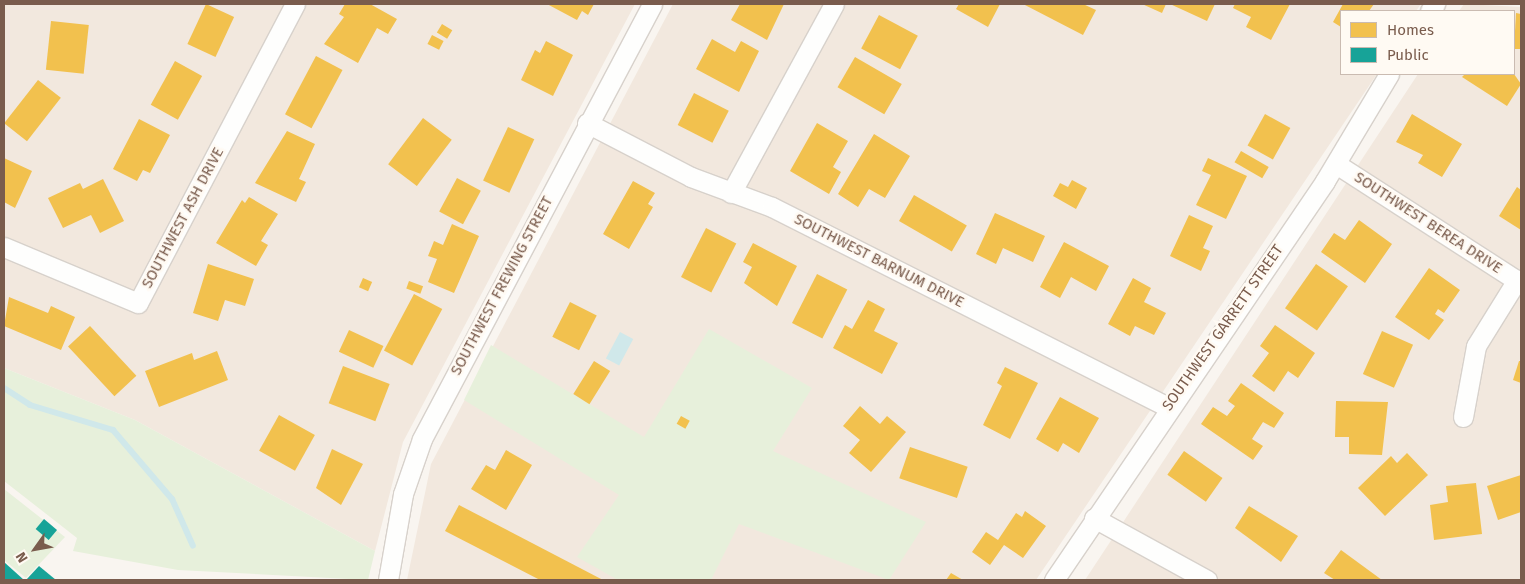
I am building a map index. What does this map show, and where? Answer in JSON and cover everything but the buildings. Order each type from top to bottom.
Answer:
[{"type":"street","name":"SOUTHWEST ASH DRIVE","points":[[4,247],[138,303],[295,4]]},
{"type":"street","name":"SOUTHWEST FREWING STREET","points":[[388,580],[403,494],[422,439],[652,4]]},
{"type":"street","points":[[731,192],[834,4]]},
{"type":"street","name":"SOUTHWEST GARRETT STREET","points":[[1054,580],[1168,407],[1336,164],[1388,75]]},
{"type":"street","name":"SOUTHWEST BARNUM DRIVE","points":[[588,123],[690,177],[772,207],[1168,407]]},
{"type":"street","name":"SOUTHWEST BEREA DRIVE","points":[[1336,164],[1519,282]]},
{"type":"street","points":[[1463,418],[1476,346],[1519,282]]},
{"type":"street","points":[[1094,518],[1207,580]]},
{"type":"shaded area","points":[[4,4],[635,4],[403,442],[375,551],[135,420],[4,368]]},
{"type":"shaded area","points":[[673,4],[1421,4],[1417,10],[1340,10],[1340,75],[1376,75],[1036,580],[407,580],[431,464]]},
{"type":"shaded area","points":[[1464,4],[1521,7],[1521,580],[1085,580],[1417,75],[1515,75],[1515,10],[1460,10]]},
{"type":"green space","points":[[709,329],[812,388],[773,451],[926,522],[889,580],[739,524],[711,580],[618,580],[577,557],[619,495],[464,400],[491,345],[644,437]]},
{"type":"green space","points":[[4,368],[135,420],[375,551],[368,580],[178,570],[73,551],[77,538],[4,481]]},
{"type":"green space","points":[[4,489],[65,537],[26,578],[4,560]]},
{"type":"water","points":[[620,332],[633,339],[619,366],[606,358]]},
{"type":"waterway","points":[[4,388],[30,405],[113,430],[172,499],[193,546]]}]
